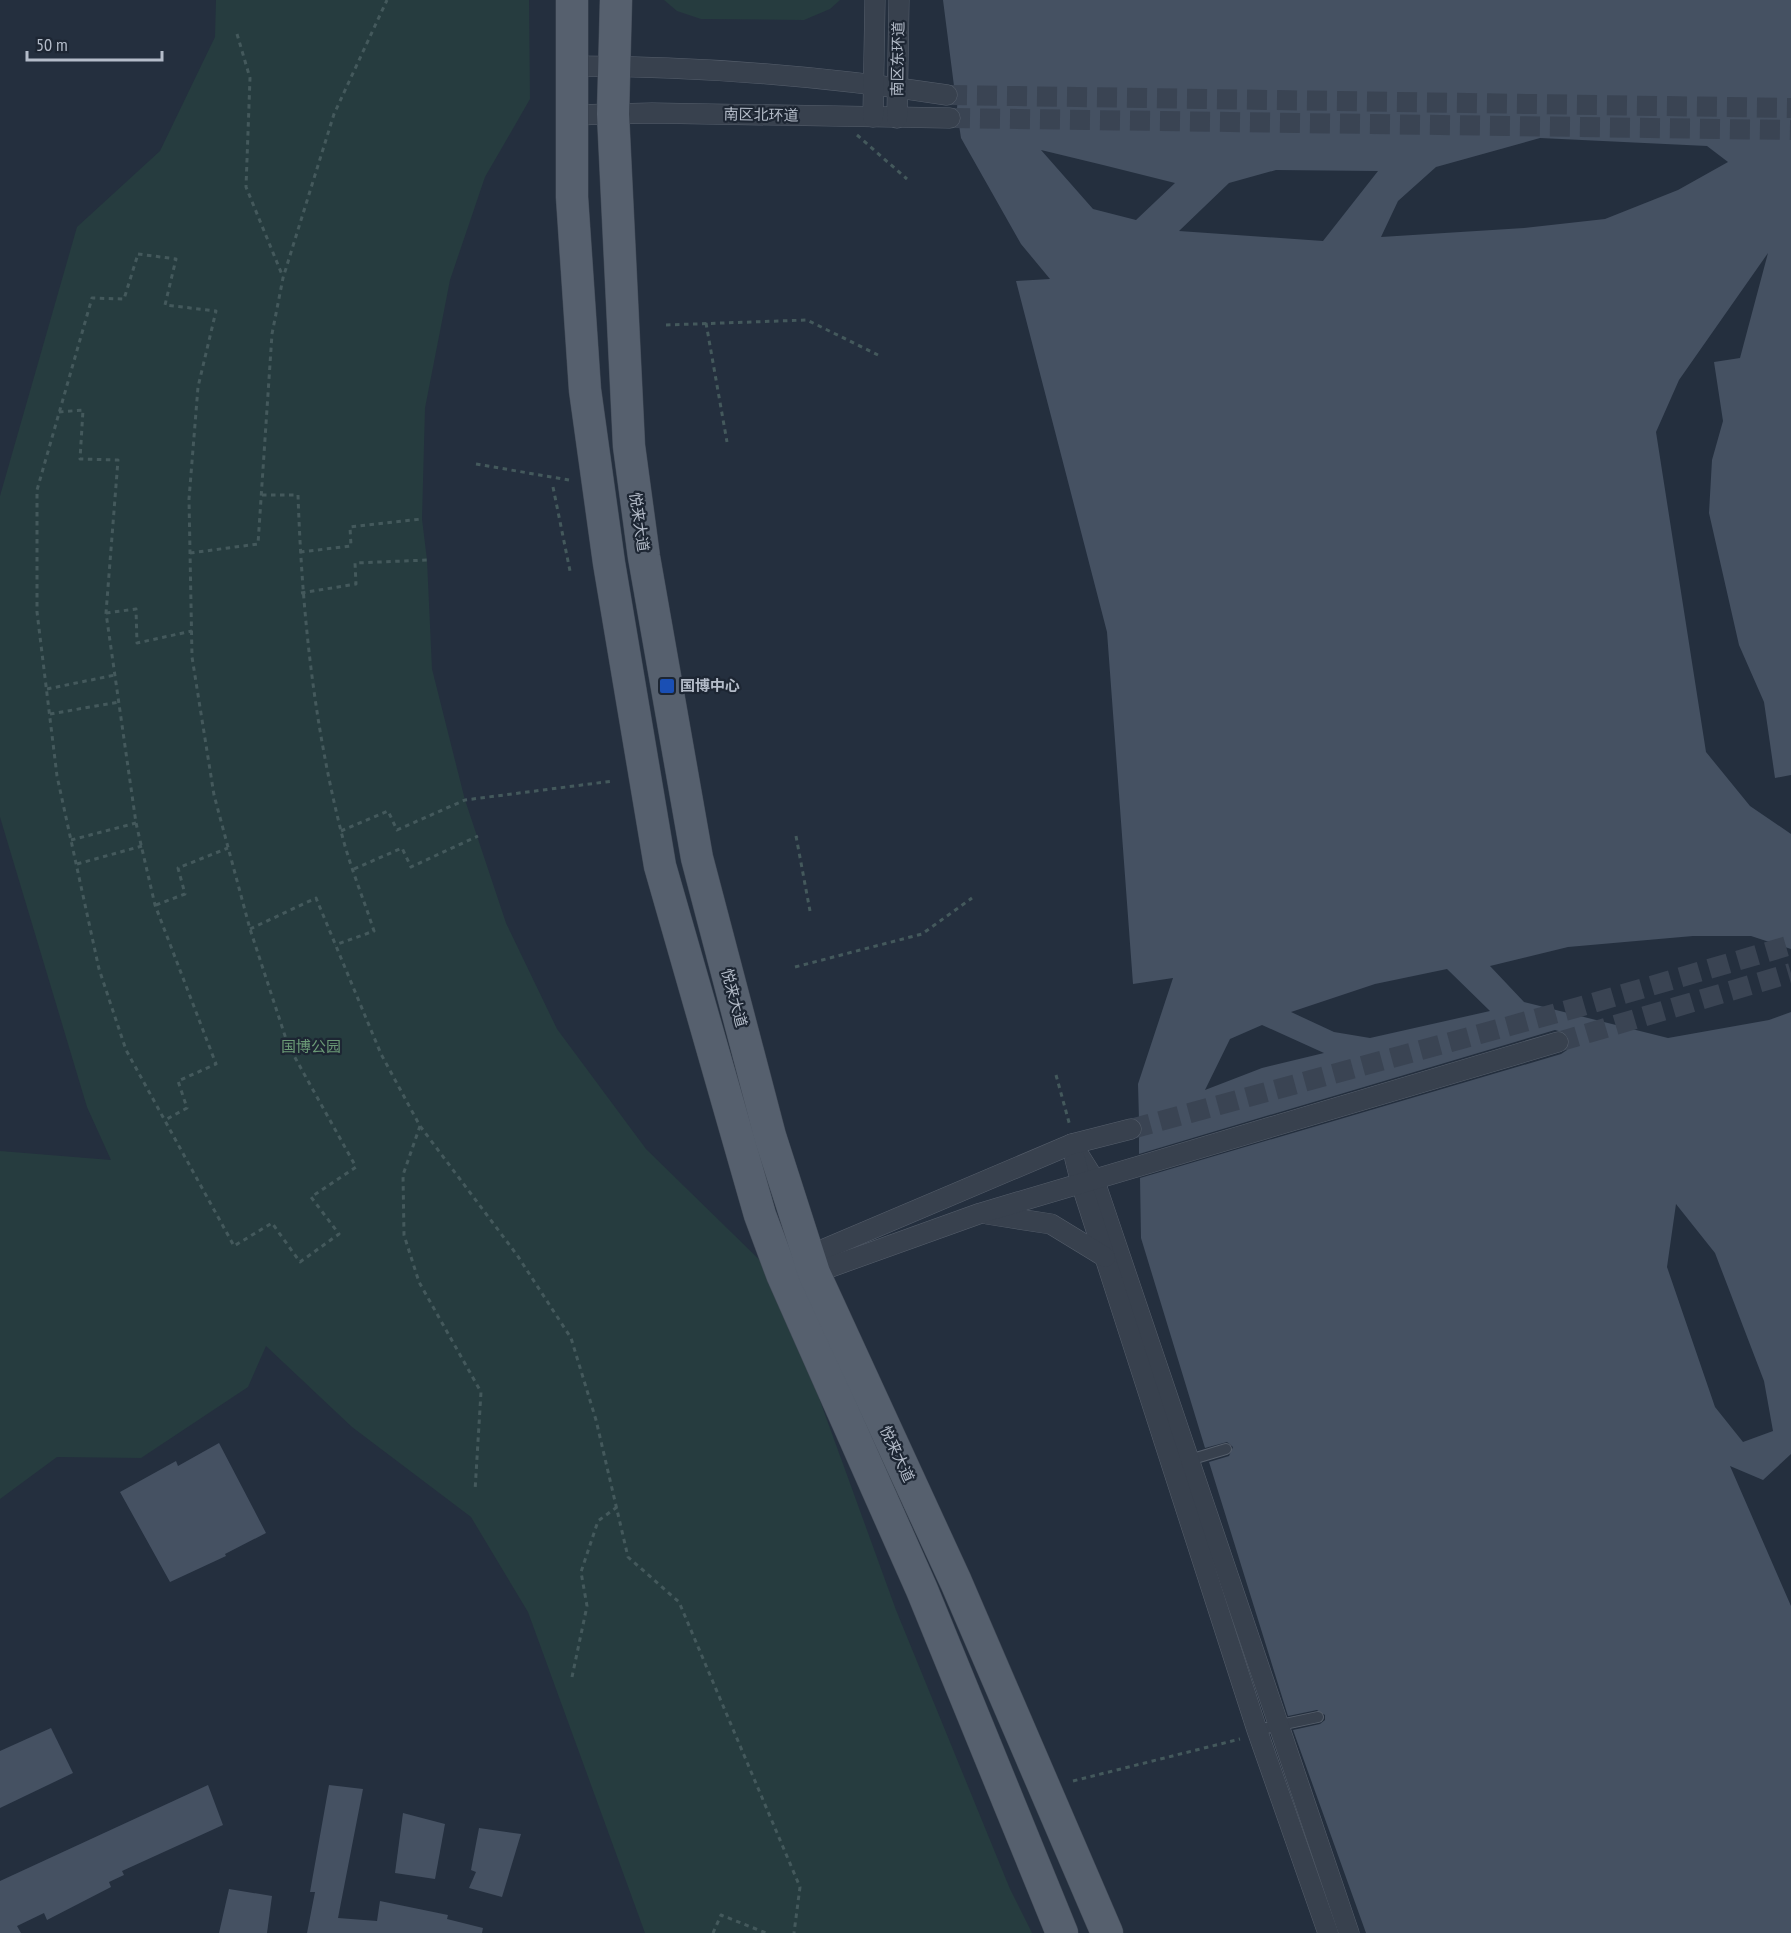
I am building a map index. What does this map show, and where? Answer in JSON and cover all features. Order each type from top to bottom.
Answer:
[{"type":"main road","points":[[572,0],[572,197],[585,390],[609,563],[658,854],[760,1215],[782,1274],[922,1590],[1062,1933]]},
{"type":"main road","name":"悦来大道","points":[[616,0],[613,114],[629,446],[646,568],[697,858],[770,1136],[810,1264],[956,1581],[1107,1933]]},
{"type":"street","name":"南区东环道","points":[[873,117],[875,0]]},
{"type":"street","name":"南区东环道","points":[[897,118],[898,0]]},
{"type":"street","points":[[572,66],[654,66],[873,83],[947,95]]},
{"type":"street","name":"南区北环道","points":[[572,115],[950,118]]},
{"type":"street","points":[[782,1274],[1558,1042]]},
{"type":"street","points":[[810,1264],[1071,1135],[1131,1129]]},
{"type":"street","points":[[1071,1135],[1180,1463],[1257,1730],[1328,1933]]},
{"type":"street","points":[[1088,1181],[1105,1257],[1277,1726],[1349,1933]]},
{"type":"street","points":[[981,1213],[1051,1224],[1105,1257]]},
{"type":"lane","points":[[1180,1463],[1226,1449]]},
{"type":"lane","points":[[1257,1730],[1318,1717]]},
{"type":"path","points":[[190,553],[258,544],[273,334],[283,278],[334,114],[387,0]]},
{"type":"path","points":[[237,34],[250,78],[246,187],[283,278]]},
{"type":"path","points":[[856,135],[907,179]]},
{"type":"path","points":[[138,254],[176,259],[165,305],[216,311],[198,387],[189,499],[190,553],[192,657],[214,795],[228,848],[250,929],[288,1045],[356,1167],[311,1197],[339,1234],[300,1262],[272,1223],[234,1246],[126,1050],[99,969],[57,776],[37,612],[37,490],[92,298],[124,299],[138,254]]},
{"type":"path","points":[[666,325],[807,320],[878,355]]},
{"type":"path","points":[[706,323],[727,442]]},
{"type":"path","points":[[59,412],[83,410],[80,459],[118,460],[106,613],[136,823],[155,905],[216,1064],[178,1081],[187,1108],[165,1120]]},
{"type":"path","points":[[476,464],[569,480]]},
{"type":"path","points":[[553,487],[570,572]]},
{"type":"path","points":[[262,495],[298,495],[301,593],[310,678],[341,831],[374,930],[335,945]]},
{"type":"path","points":[[300,552],[351,546],[350,527],[422,519]]},
{"type":"path","points":[[301,593],[356,584],[355,562],[427,560]]},
{"type":"path","points":[[106,613],[136,609],[136,643],[192,631]]},
{"type":"path","points":[[47,690],[115,675]]},
{"type":"path","points":[[50,714],[119,702]]},
{"type":"path","points":[[341,831],[388,811],[397,830],[465,800],[613,781]]},
{"type":"path","points":[[71,840],[136,823]]},
{"type":"path","points":[[354,870],[402,848],[411,867],[478,836]]},
{"type":"path","points":[[796,836],[810,911]]},
{"type":"path","points":[[76,864],[142,846]]},
{"type":"path","points":[[155,905],[185,894],[178,868],[228,848]]},
{"type":"path","points":[[250,929],[316,898],[381,1054],[420,1126],[517,1255],[571,1338],[596,1420],[628,1557],[678,1602],[800,1887],[794,1933]]},
{"type":"path","points":[[795,967],[922,934],[972,898]]},
{"type":"path","points":[[1056,1075],[1071,1135]]},
{"type":"path","points":[[420,1126],[403,1175],[404,1235],[419,1282],[481,1392],[475,1491]]},
{"type":"path","points":[[572,1677],[587,1606],[581,1572],[598,1521],[617,1507]]},
{"type":"path","points":[[1073,1781],[1240,1739],[1257,1730]]},
{"type":"path","points":[[712,1933],[721,1915],[766,1933]]},
{"type":"green space","name":"国博公园","points":[[216,0],[529,0],[530,99],[485,177],[450,280],[425,408],[422,519],[427,560],[432,669],[465,800],[506,923],[557,1029],[646,1149],[774,1274],[896,1610],[1010,1889],[1032,1933],[645,1933],[528,1612],[471,1517],[352,1427],[266,1346],[248,1387],[141,1458],[57,1457],[0,1499],[0,1151],[111,1160],[87,1107],[0,817],[0,496],[77,227],[160,151],[215,37]]},
{"type":"green space","points":[[664,0],[840,0],[830,9],[804,20],[701,19],[677,11]]},
{"type":"building","points":[[943,0],[1791,0],[1791,775],[1775,778],[1764,702],[1739,645],[1709,513],[1712,460],[1723,421],[1714,362],[1740,358],[1768,253],[1679,380],[1656,432],[1706,752],[1750,806],[1791,834],[1791,949],[1751,936],[1693,936],[1568,947],[1490,966],[1524,1002],[1668,1038],[1769,1020],[1791,1012],[1791,1454],[1763,1480],[1730,1466],[1791,1606],[1791,1933],[1366,1933],[1293,1730],[1320,1724],[1325,1720],[1325,1715],[1317,1710],[1288,1716],[1209,1462],[1229,1456],[1233,1447],[1227,1442],[1205,1448],[1141,1238],[1140,1178],[1561,1054],[1567,1050],[1570,1039],[1566,1033],[1555,1030],[1139,1154],[1139,1138],[1143,1127],[1139,1120],[1138,1084],[1173,978],[1133,984],[1107,632],[1016,281],[1050,279],[1021,244],[961,138],[959,125],[962,118],[957,109],[958,91],[954,86]],"holes":[[[1540,138],[1707,146],[1728,162],[1678,190],[1605,219],[1524,228],[1381,237],[1398,201],[1436,167]],[[1041,150],[1175,183],[1136,220],[1093,209]],[[1276,170],[1378,171],[1323,241],[1179,231],[1229,183]],[[1447,969],[1490,1011],[1370,1038],[1334,1032],[1291,1012],[1375,984]],[[1262,1025],[1324,1053],[1262,1068],[1205,1090],[1230,1039]],[[1676,1204],[1715,1253],[1764,1381],[1773,1431],[1743,1442],[1715,1407],[1667,1267]]]},
{"type":"building","points":[[219,1443],[266,1533],[225,1554],[226,1556],[170,1582],[120,1492],[176,1461],[178,1466]]},
{"type":"building","points":[[51,1728],[73,1773],[0,1808],[0,1751]]},
{"type":"building","points":[[208,1785],[223,1825],[122,1871],[124,1875],[109,1882],[111,1887],[47,1920],[44,1913],[17,1926],[21,1933],[0,1933],[0,1881]]},
{"type":"building","points":[[329,1785],[363,1789],[338,1918],[377,1921],[380,1901],[448,1915],[447,1919],[483,1928],[482,1933],[307,1933],[315,1892],[310,1892]]},
{"type":"building","points":[[403,1813],[445,1824],[435,1879],[395,1873]]},
{"type":"building","points":[[479,1828],[521,1834],[502,1897],[469,1888],[476,1872],[471,1870]]},
{"type":"building","points":[[229,1889],[272,1896],[267,1933],[219,1933]]},
{"type":"tunnel","points":[[947,95],[1791,108]]},
{"type":"tunnel","points":[[950,118],[1791,130]]},
{"type":"tunnel","points":[[1131,1129],[1579,1007],[1791,945]]},
{"type":"tunnel","points":[[1558,1042],[1791,973]]},
{"type":"place","name":"国博中心","points":[[667,686]]}]
